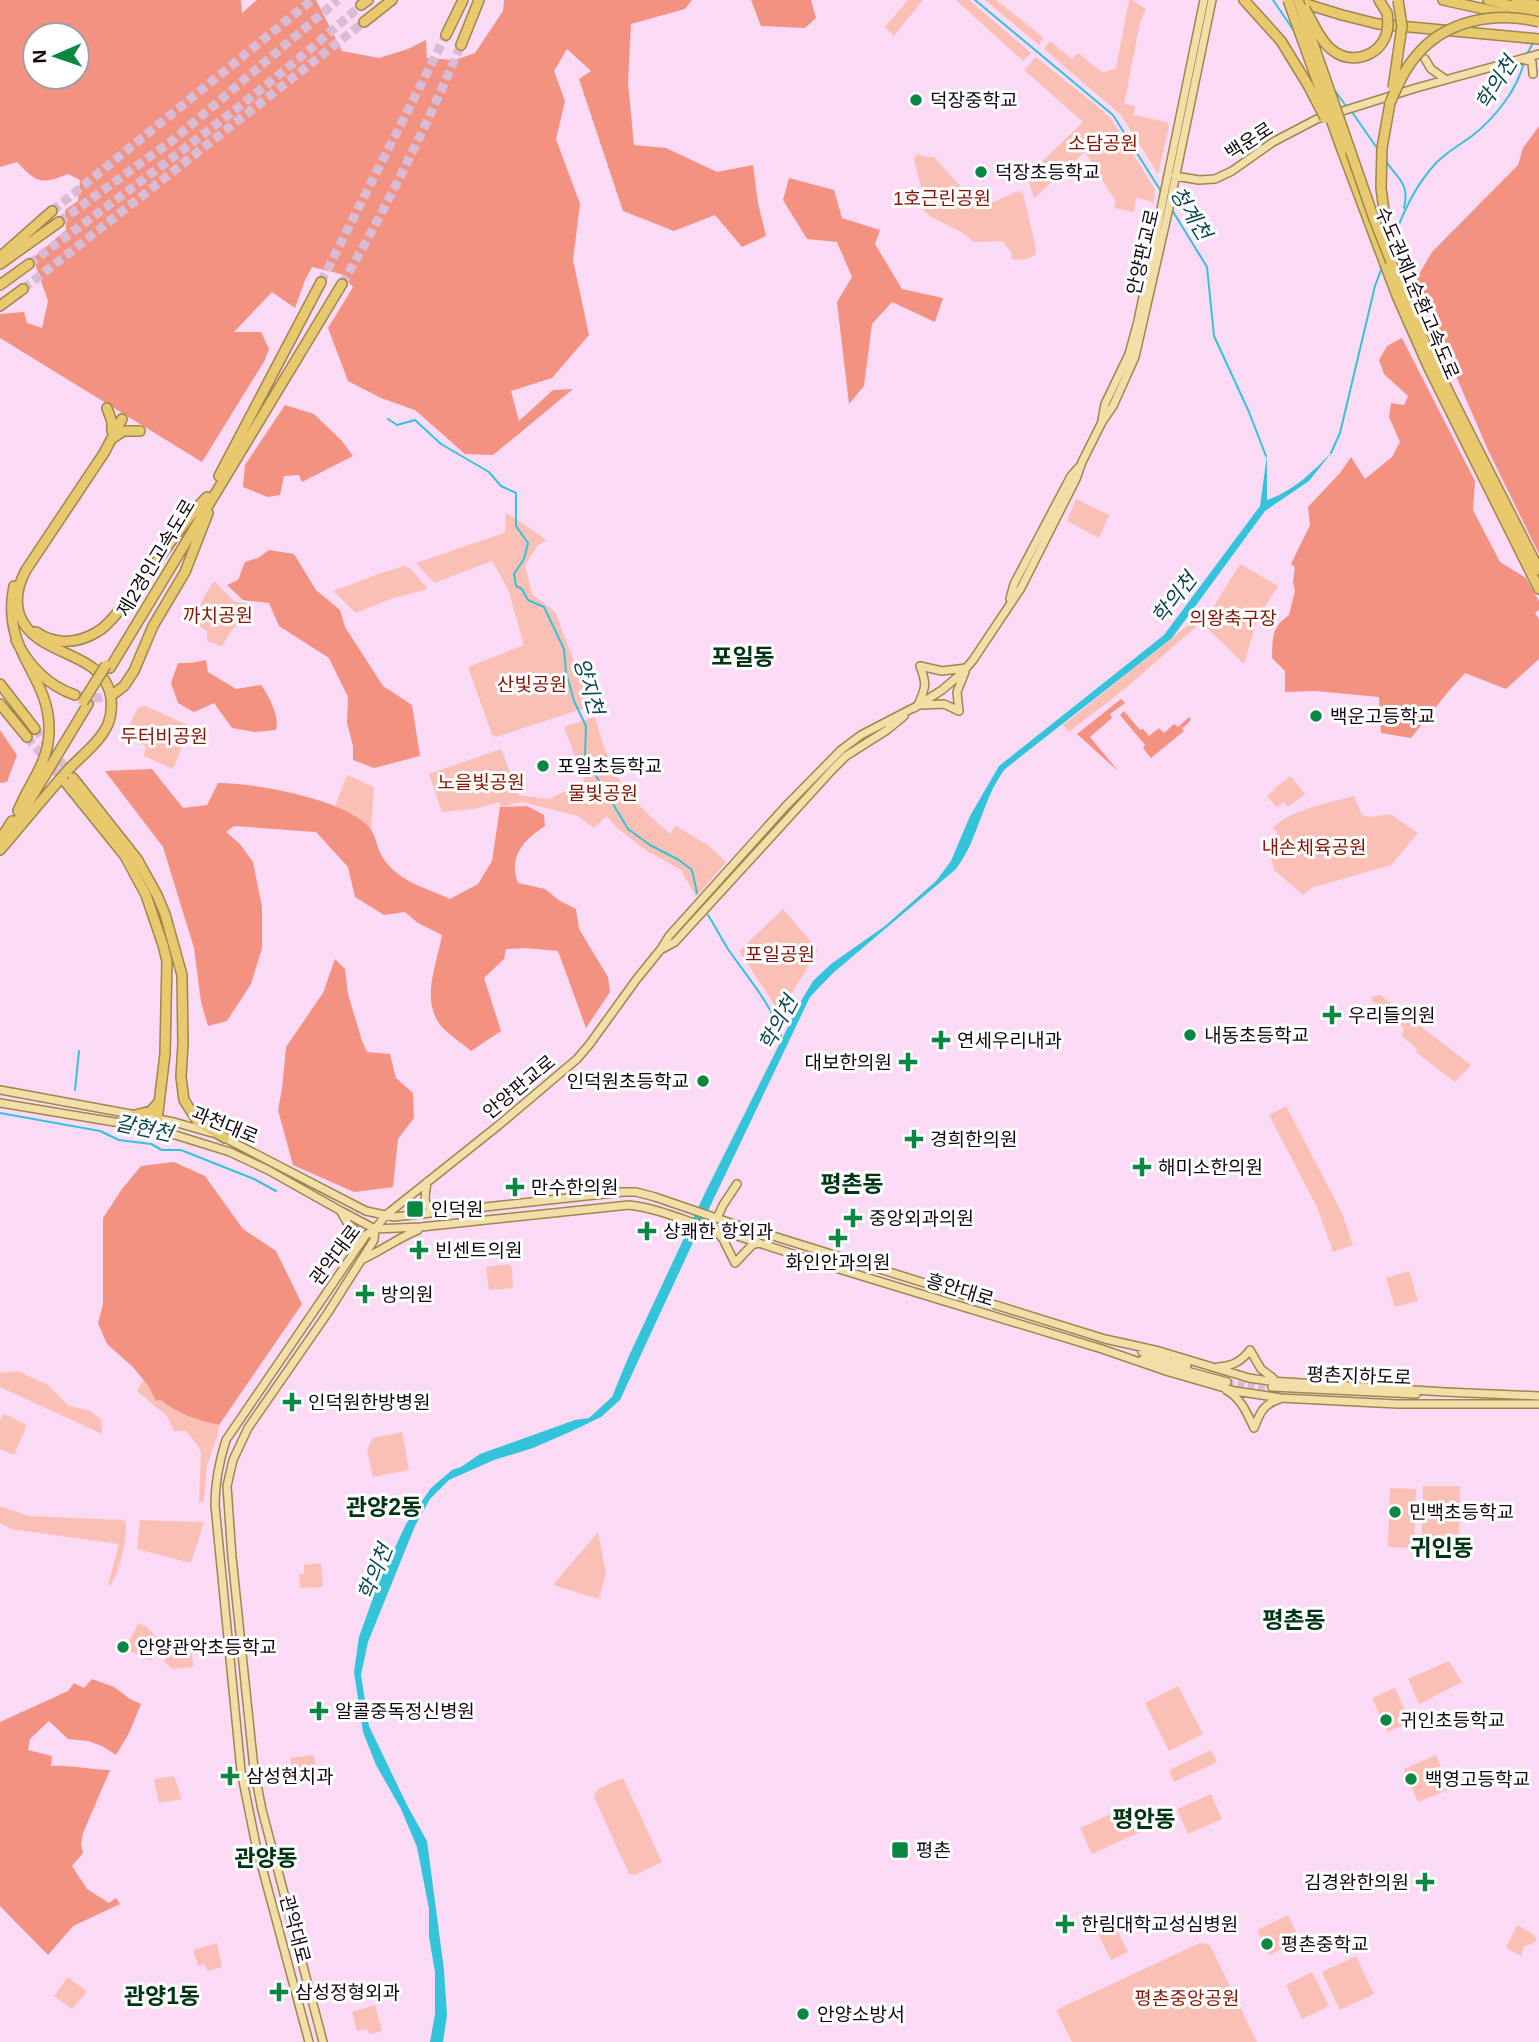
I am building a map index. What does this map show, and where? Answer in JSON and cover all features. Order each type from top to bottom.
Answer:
[{"type":"highway","points":[[364,22],[392,0]]},
{"type":"highway","points":[[446,34],[463,0]]},
{"type":"highway","points":[[461,45],[479,0]]},
{"type":"highway","points":[[1244,0],[1261,17],[1293,60],[1342,150]]},
{"type":"highway","points":[[1295,0],[1377,24],[1539,39]]},
{"type":"highway","points":[[1295,0],[1328,48],[1344,57],[1355,58],[1365,56],[1381,45],[1386,36],[1389,26],[1387,13],[1379,0]]},
{"type":"highway","name":"수도권제1순환고속도로","points":[[1295,0],[1342,150],[1397,296],[1539,589]]},
{"type":"highway","name":"수도권제1순환고속도로","points":[[1295,0],[1373,216],[1425,343],[1473,451],[1539,570]]},
{"type":"highway","points":[[1391,262],[1381,188],[1382,148],[1402,26],[1398,0]]},
{"type":"highway","points":[[1443,0],[1539,22]]},
{"type":"highway","points":[[1488,0],[1539,13]]},
{"type":"highway","points":[[1516,0],[1539,6]]},
{"type":"highway","points":[[1390,103],[1406,69],[1416,55],[1438,36],[1474,20],[1528,19]]},
{"type":"highway","points":[[0,257],[52,211]]},
{"type":"highway","points":[[0,264],[59,222]]},
{"type":"highway","points":[[0,285],[29,264]]},
{"type":"highway","name":"제2경인고속도로","points":[[227,470],[321,282]]},
{"type":"highway","name":"제2경인고속도로","points":[[0,840],[342,284]]},
{"type":"highway","points":[[0,306],[23,289]]},
{"type":"highway","points":[[75,695],[44,678],[24,654],[12,626],[10,597],[24,566],[112,435],[112,422],[107,408]]},
{"type":"highway","points":[[0,850],[100,736],[107,727],[111,713],[110,694],[100,674],[85,663],[40,642],[26,627],[18,611],[17,599],[18,588],[26,570],[121,418]]},
{"type":"highway","points":[[112,435],[123,431],[140,431]]},
{"type":"highway","points":[[26,570],[19,597],[27,622],[39,634],[53,640],[71,642],[83,639],[109,622],[194,511],[210,498]]},
{"type":"highway","points":[[115,693],[131,677],[153,626],[185,572],[204,526],[210,498]]},
{"type":"highway","points":[[10,597],[10,638],[42,697],[50,728],[44,759],[18,811]]},
{"type":"highway","points":[[0,684],[35,729]]},
{"type":"highway","name":"제2경인고속도로","points":[[0,850],[86,703]]},
{"type":"highway","points":[[0,704],[27,737]]},
{"type":"highway","points":[[157,1124],[165,1054],[167,961],[150,906],[135,875],[69,780],[114,829],[148,877],[165,914],[181,975],[181,1077],[184,1100],[198,1122],[225,1138]]},
{"type":"highway","points":[[135,1115],[150,1111],[159,1101]]},
{"type":"main road","name":"안양판교로","points":[[1102,422],[1105,404],[1123,369],[1132,343],[1204,0]]},
{"type":"main road","name":"안양판교로","points":[[375,1229],[386,1215],[499,1125],[576,1059],[662,949],[669,936],[776,817],[842,750],[861,735],[943,690],[967,668],[1021,588],[1102,422],[1113,407],[1135,357],[1167,220],[1212,0]]},
{"type":"main road","points":[[1425,59],[1431,69],[1446,79],[1539,54]]},
{"type":"main road","points":[[1527,58],[1534,66],[1533,74]]},
{"type":"main road","name":"백운로","points":[[1167,174],[1199,180],[1215,179],[1317,119],[1446,79]]},
{"type":"main road","points":[[920,666],[943,671],[967,668],[957,692],[959,711],[944,704],[916,707],[926,687],[920,666]]},
{"type":"main road","name":"과천대로","points":[[0,1090],[135,1115],[230,1152],[268,1170],[375,1229]]},
{"type":"main road","name":"과천대로","points":[[0,1103],[157,1124],[184,1124],[225,1138],[366,1211],[386,1215]]},
{"type":"main road","points":[[427,1181],[424,1201],[427,1207],[437,1213]]},
{"type":"main road","points":[[715,1218],[737,1184]]},
{"type":"main road","name":"흥안대로","points":[[386,1215],[394,1217],[437,1213],[623,1192],[649,1195],[1105,1339],[1159,1351],[1249,1378],[1279,1382],[1539,1396]]},
{"type":"main road","name":"흥안대로","points":[[375,1229],[629,1205],[643,1207],[1235,1391],[1281,1398],[1397,1404],[1539,1404]]},
{"type":"main road","points":[[341,1211],[355,1230],[356,1242],[352,1255]]},
{"type":"main road","points":[[360,1260],[427,1226]]},
{"type":"main road","name":"관악대로","points":[[309,2042],[256,1845],[242,1771],[215,1511],[215,1482],[226,1440],[366,1235],[375,1229]]},
{"type":"main road","name":"관악대로","points":[[323,2042],[262,1810],[254,1769],[227,1486],[233,1460],[248,1428],[327,1314],[373,1240],[375,1229]]},
{"type":"main road","points":[[712,1229],[723,1239],[735,1263],[752,1245],[759,1243]]},
{"type":"main road","points":[[955,1304],[959,1293]]},
{"type":"main road","points":[[978,1311],[982,1301]]},
{"type":"main road","points":[[1102,1349],[1227,1380],[1105,1339]]},
{"type":"main road","points":[[1213,1368],[1236,1363],[1250,1350],[1267,1375],[1279,1382]]},
{"type":"main road","points":[[1216,1385],[1233,1394],[1244,1407],[1254,1428],[1267,1404],[1281,1398]]},
{"type":"main road","name":"평촌지하도로","points":[[1444,1403],[1272,1389],[1407,1394],[1445,1392]]},
{"type":"green space","points":[[908,0],[923,0],[894,36],[885,27]]},
{"type":"green space","points":[[956,0],[969,0],[1031,53],[1023,61]]},
{"type":"green space","points":[[985,0],[996,0],[1043,37],[1039,45]]},
{"type":"green space","points":[[1129,0],[1146,9],[1140,23],[1124,104],[1135,106],[1134,115],[1166,122],[1169,126],[1158,174],[1121,115],[1044,49],[1050,41],[1072,59],[1078,53],[1103,73],[1116,68]]},
{"type":"green space","name":"소담공원","points":[[1036,57],[1111,119],[1155,189],[1153,204],[1136,198],[1134,212],[1114,208],[1116,202],[1085,152],[1034,198],[1027,176],[1083,122],[1024,70]]},
{"type":"green space","name":"1호근린공원","points":[[917,154],[934,157],[980,208],[1018,191],[1023,193],[1036,249],[1035,255],[1012,260],[1011,252],[1002,241],[974,242],[963,233],[931,217],[916,203],[922,191],[914,159]]},
{"type":"green space","points":[[1076,499],[1109,515],[1099,538],[1067,521]]},
{"type":"green space","name":"산빛공원","points":[[506,513],[546,541],[538,545],[525,565],[532,594],[555,612],[591,706],[496,737],[492,735],[468,667],[524,645],[508,589],[492,561],[434,583],[416,563],[505,532]]},
{"type":"green space","name":"의왕축구장","points":[[1240,564],[1278,586],[1257,619],[1244,664],[1203,624]]},
{"type":"green space","points":[[405,566],[411,569],[428,589],[393,598],[356,613],[333,591],[384,572]]},
{"type":"green space","name":"까치공원","points":[[214,581],[234,601],[253,605],[222,646],[207,641],[207,631],[193,622]]},
{"type":"green space","points":[[1196,619],[1198,625],[1127,687],[1069,732],[1063,725]]},
{"type":"green space","name":"두터비공원","points":[[145,706],[190,726],[173,769],[144,756],[146,746],[124,737],[138,707]]},
{"type":"green space","name":"물빛공원","points":[[595,717],[616,774],[638,804],[670,834],[676,826],[708,845],[726,862],[696,897],[681,870],[647,851],[617,828],[607,816],[594,828],[578,816],[522,802],[500,807],[500,802],[474,809],[442,812],[429,774],[501,749],[519,795],[548,799],[585,783],[564,727]]},
{"type":"green space","points":[[347,775],[374,787],[371,829],[353,814],[335,807]]},
{"type":"green space","points":[[1290,776],[1305,794],[1288,807],[1284,802],[1277,808],[1267,796],[1274,790],[1277,794],[1274,789]]},
{"type":"green space","name":"내손체육공원","points":[[1354,796],[1362,815],[1370,817],[1390,814],[1418,833],[1391,865],[1311,888],[1303,895],[1274,870],[1269,847],[1278,832],[1272,828],[1300,811]]},
{"type":"green space","name":"포일공원","points":[[783,909],[818,950],[780,1013],[739,951]]},
{"type":"green space","points":[[1380,995],[1471,1065],[1455,1082],[1416,1052],[1417,1049],[1401,1035],[1404,1030],[1402,1026],[1371,1000]]},
{"type":"green space","points":[[1286,1106],[1342,1213],[1353,1245],[1333,1252],[1317,1207],[1269,1115]]},
{"type":"green space","points":[[509,1264],[512,1268],[513,1288],[489,1290],[486,1267]]},
{"type":"green space","points":[[1409,1271],[1418,1301],[1395,1307],[1386,1278]]},
{"type":"green space","points":[[18,1371],[48,1385],[69,1406],[88,1410],[101,1419],[102,1434],[0,1387],[0,1373]]},
{"type":"green space","points":[[143,1381],[156,1401],[161,1400],[188,1416],[219,1425],[207,1465],[204,1501],[199,1503],[201,1452],[186,1431],[174,1431],[167,1416],[137,1391]]},
{"type":"green space","points":[[4,1414],[27,1425],[14,1455],[0,1449],[0,1420]]},
{"type":"green space","points":[[402,1432],[409,1470],[373,1477],[367,1450],[373,1438]]},
{"type":"green space","points":[[1423,1486],[1460,1486],[1459,1542],[1422,1541]]},
{"type":"green space","points":[[1390,1488],[1416,1489],[1414,1548],[1388,1547]]},
{"type":"green space","points":[[0,1506],[28,1516],[123,1520],[126,1523],[124,1547],[111,1585],[108,1585],[119,1544],[11,1529],[0,1523]]},
{"type":"green space","points":[[140,1520],[204,1522],[191,1563],[137,1549]]},
{"type":"green space","points":[[598,1532],[606,1573],[599,1599],[553,1585]]},
{"type":"green space","points":[[321,1563],[323,1585],[300,1588],[299,1574],[304,1574],[304,1565]]},
{"type":"green space","points":[[138,1623],[147,1627],[160,1641],[151,1661],[126,1649]]},
{"type":"green space","points":[[173,1636],[192,1654],[193,1667],[172,1669],[164,1661]]},
{"type":"green space","points":[[1449,1661],[1462,1682],[1419,1704],[1408,1679]]},
{"type":"green space","points":[[1178,1686],[1203,1734],[1169,1751],[1145,1703]]},
{"type":"green space","points":[[1395,1688],[1410,1722],[1388,1732],[1372,1698]]},
{"type":"green space","points":[[1211,1750],[1217,1762],[1174,1782],[1169,1770]]},
{"type":"green space","points":[[314,1755],[318,1778],[294,1782],[290,1758]]},
{"type":"green space","points":[[1436,1755],[1450,1789],[1418,1802],[1404,1769]]},
{"type":"green space","points":[[174,1776],[182,1799],[159,1803],[154,1780]]},
{"type":"green space","points":[[623,1778],[662,1862],[635,1875],[629,1874],[594,1797],[598,1789]]},
{"type":"green space","points":[[1211,1794],[1222,1819],[1188,1834],[1177,1809]]},
{"type":"green space","points":[[1131,1805],[1142,1831],[1092,1854],[1080,1828]]},
{"type":"green space","points":[[1288,1915],[1300,1940],[1269,1955],[1257,1930]]},
{"type":"green space","points":[[1113,1921],[1128,1952],[1111,1960],[1096,1930]]},
{"type":"green space","points":[[1517,1925],[1533,1934],[1537,1941],[1524,1947],[1521,1956],[1506,1948]]},
{"type":"green space","points":[[217,1943],[222,1967],[207,1971],[205,1964],[198,1966],[193,1950]]},
{"type":"green space","name":"평촌중앙공원","points":[[1200,1943],[1210,1945],[1257,2042],[1072,2042],[1056,2010]]},
{"type":"green space","points":[[1356,1956],[1374,1994],[1340,2010],[1322,1972]]},
{"type":"green space","points":[[1312,1972],[1329,2006],[1302,2019],[1286,1985]]},
{"type":"green space","points":[[68,1977],[87,1992],[72,2009],[54,1996]]},
{"type":"green space","points":[[375,2005],[382,2031],[369,2034],[367,2029],[357,2031],[352,2012]]},
{"type":"shaded area","points":[[0,0],[241,0],[242,13],[257,0],[316,0],[342,51],[379,58],[426,40],[427,58],[455,60],[475,53],[503,11],[504,0],[692,0],[685,9],[631,24],[628,83],[634,145],[666,148],[717,172],[753,165],[766,236],[742,247],[715,215],[674,231],[623,211],[579,79],[591,71],[567,49],[554,71],[565,101],[556,139],[580,204],[573,260],[589,335],[552,378],[511,391],[519,421],[553,390],[573,389],[493,455],[465,454],[415,410],[381,398],[348,381],[328,328],[353,287],[341,274],[312,267],[295,308],[272,292],[234,332],[261,332],[269,349],[265,360],[202,462],[0,338],[0,314],[24,312],[27,323],[42,328],[48,301],[33,258],[66,230],[65,210],[78,201],[80,180],[68,174],[51,180],[40,180],[17,162],[0,167]]},
{"type":"shaded area","points":[[751,0],[811,0],[816,18],[805,28],[761,26]]},
{"type":"shaded area","points":[[1539,126],[1539,554],[1488,450],[1415,281],[1432,252],[1518,165],[1523,148]]},
{"type":"shaded area","points":[[789,178],[834,190],[842,218],[880,230],[875,244],[902,289],[943,298],[935,322],[892,302],[872,324],[864,386],[849,404],[837,302],[852,277],[837,242],[807,239],[783,200]]},
{"type":"shaded area","points":[[1402,338],[1475,481],[1473,510],[1500,562],[1526,578],[1539,601],[1539,610],[1535,613],[1539,619],[1539,659],[1506,689],[1465,673],[1411,738],[1381,733],[1379,697],[1316,691],[1285,692],[1285,671],[1272,658],[1274,634],[1279,624],[1289,615],[1295,591],[1295,567],[1291,564],[1310,525],[1308,507],[1351,457],[1365,479],[1392,457],[1400,442],[1389,417],[1391,403],[1404,405],[1408,396],[1384,374],[1379,360],[1387,346]]},
{"type":"shaded area","points":[[285,405],[314,414],[342,441],[353,456],[302,482],[299,475],[284,476],[280,495],[268,497],[243,487],[245,465]]},
{"type":"shaded area","points":[[269,550],[294,554],[316,590],[340,610],[345,627],[383,686],[412,705],[420,756],[374,768],[353,760],[353,746],[347,723],[348,697],[329,658],[279,626],[269,603],[243,600],[227,585],[238,580],[245,562],[258,558]]},
{"type":"shaded area","points":[[206,660],[208,672],[236,689],[261,685],[275,713],[276,730],[255,732],[232,728],[214,703],[194,712],[178,703],[171,683],[178,663]]},
{"type":"shaded area","points":[[1121,699],[1125,703],[1110,714],[1112,718],[1090,737],[1119,772],[1077,734]]},
{"type":"shaded area","points":[[1124,711],[1140,730],[1143,729],[1149,736],[1159,728],[1164,733],[1174,724],[1178,727],[1189,717],[1191,720],[1183,728],[1181,726],[1184,731],[1151,758],[1143,748],[1145,745],[1120,715]]},
{"type":"shaded area","points":[[0,730],[17,755],[7,782],[0,783]]},
{"type":"shaded area","points":[[152,769],[183,808],[207,805],[218,783],[276,790],[341,809],[370,828],[383,858],[397,873],[450,899],[478,884],[492,861],[500,807],[527,806],[544,815],[545,826],[520,850],[515,865],[518,883],[545,889],[576,909],[579,929],[608,977],[610,992],[586,1028],[558,951],[506,949],[504,959],[484,978],[501,1031],[471,1051],[441,1026],[432,1005],[432,982],[442,935],[418,923],[405,912],[384,915],[355,897],[348,867],[316,832],[234,826],[226,832],[240,844],[253,862],[262,907],[262,948],[251,984],[227,1021],[208,1026],[201,1002],[194,948],[163,847],[105,771]]},
{"type":"shaded area","points":[[335,959],[345,969],[348,994],[367,1052],[390,1054],[396,1078],[413,1093],[414,1118],[398,1139],[393,1187],[354,1192],[293,1165],[278,1110],[286,1047],[323,993]]},
{"type":"shaded area","points":[[174,1162],[205,1176],[243,1229],[276,1251],[302,1304],[219,1425],[188,1416],[161,1400],[156,1401],[133,1367],[107,1344],[98,1323],[103,1304],[103,1218],[141,1166]]},
{"type":"shaded area","points":[[92,1679],[114,1687],[141,1704],[116,1755],[88,1741],[68,1739],[49,1721],[30,1739],[28,1750],[52,1756],[51,1766],[110,1770],[83,1833],[83,1853],[72,1866],[87,1889],[109,1903],[116,1898],[120,1904],[73,1926],[48,1955],[0,1906],[0,1722],[68,1691],[74,1683],[84,1688]]},
{"type":"water","name":"학의천","points":[[1332,452],[1309,481],[1265,511],[1172,638],[1005,769],[956,869],[833,973],[810,997],[620,1400],[601,1417],[572,1431],[449,1480],[430,1499],[415,1526],[368,1642],[361,1675],[369,1726],[427,1841],[444,1970],[447,2015],[443,2042],[430,2042],[435,2014],[435,1972],[429,1937],[429,1909],[417,1847],[401,1809],[376,1765],[363,1732],[354,1672],[359,1637],[378,1584],[406,1524],[431,1488],[452,1470],[480,1454],[575,1420],[589,1418],[612,1397],[705,1193],[813,981],[831,964],[885,926],[936,881],[951,861],[970,816],[999,766],[1164,635],[1260,506],[1267,455],[1267,500],[1294,486]]},
{"type":"waterway","name":"청계천","points":[[975,0],[1113,115],[1162,193]]},
{"type":"waterway","points":[[1273,0],[1296,34]]},
{"type":"waterway","name":"학의천","points":[[1527,54],[1533,43]]},
{"type":"waterway","name":"학의천","points":[[1392,242],[1405,210],[1422,180],[1441,158],[1472,136],[1497,112],[1511,93],[1524,62]]},
{"type":"waterway","points":[[1333,88],[1346,106]]},
{"type":"waterway","points":[[1352,112],[1379,151]]},
{"type":"waterway","points":[[1386,161],[1404,187],[1404,208]]},
{"type":"waterway","name":"청계천","points":[[1172,210],[1207,267],[1214,336],[1266,456]]},
{"type":"waterway","name":"학의천","points":[[1331,453],[1340,433],[1375,286],[1382,267]]},
{"type":"waterway","name":"양지천","points":[[388,419],[397,425],[415,420],[441,444],[489,472],[501,486],[516,493],[516,526],[528,543],[524,559],[514,574],[516,586],[522,589],[528,600],[544,607],[564,649],[566,672],[574,701],[586,726],[585,755],[628,829],[692,870],[697,893]]},
{"type":"waterway","name":"양지천","points":[[708,915],[773,1015],[782,1040]]},
{"type":"waterway","points":[[75,1090],[79,1051]]},
{"type":"waterway","name":"갈현천","points":[[0,1113],[100,1131],[119,1140],[151,1144],[162,1150],[181,1150],[254,1179],[276,1191]]},
{"type":"tunnel","points":[[52,211],[312,0]]},
{"type":"tunnel","points":[[59,222],[173,140],[338,0]]},
{"type":"tunnel","points":[[29,264],[240,106],[361,5]]},
{"type":"tunnel","points":[[23,289],[364,22]]},
{"type":"tunnel","points":[[321,282],[446,35]]},
{"type":"tunnel","points":[[342,284],[405,166],[461,45]]},
{"type":"tunnel","points":[[80,696],[99,698],[114,693]]},
{"type":"tunnel","points":[[35,729],[72,776]]},
{"type":"tunnel","points":[[27,737],[66,783]]},
{"type":"tunnel","points":[[1227,1382],[1272,1391]]},
{"type":"place","name":"덕장중학교","points":[[916,100]]},
{"type":"place","name":"덕장초등학교","points":[[981,172]]},
{"type":"place","name":"백운고등학교","points":[[1316,716]]},
{"type":"place","name":"포일초등학교","points":[[543,766]]},
{"type":"place","name":"우리들의원","points":[[1332,1015]]},
{"type":"place","name":"내동초등학교","points":[[1190,1035]]},
{"type":"place","name":"연세우리내과","points":[[941,1040]]},
{"type":"place","name":"대보한의원","points":[[908,1062]]},
{"type":"place","name":"인덕원초등학교","points":[[703,1081]]},
{"type":"place","name":"경희한의원","points":[[914,1139]]},
{"type":"place","name":"해미소한의원","points":[[1142,1167]]},
{"type":"place","name":"만수한의원","points":[[515,1187]]},
{"type":"place","name":"인덕원","points":[[415,1209]]},
{"type":"place","name":"중앙외과의원","points":[[853,1218]]},
{"type":"place","name":"상쾌한 항외과","points":[[647,1231]]},
{"type":"place","name":"화인안과의원","points":[[838,1238]]},
{"type":"place","name":"빈센트의원","points":[[419,1250]]},
{"type":"place","name":"방의원","points":[[365,1294]]},
{"type":"place","name":"인덕원한방병원","points":[[292,1402]]},
{"type":"place","name":"민백초등학교","points":[[1395,1512]]},
{"type":"place","name":"안양관악초등학교","points":[[123,1647]]},
{"type":"place","name":"알콜중독정신병원","points":[[319,1711]]},
{"type":"place","name":"귀인초등학교","points":[[1386,1720]]},
{"type":"place","name":"삼성현치과","points":[[230,1776]]},
{"type":"place","name":"백영고등학교","points":[[1411,1779]]},
{"type":"place","name":"평촌","points":[[900,1850]]},
{"type":"place","name":"김경완한의원","points":[[1425,1882]]},
{"type":"place","name":"한림대학교성심병원","points":[[1065,1924]]},
{"type":"place","name":"평촌중학교","points":[[1267,1944]]},
{"type":"place","name":"삼성정형외과","points":[[279,1992]]},
{"type":"place","name":"안양소방서","points":[[803,2014]]},
{"type":"district","name":"포일동","points":[[743,657]]},
{"type":"district","name":"평촌동","points":[[852,1184]]},
{"type":"district","name":"관양2동","points":[[384,1507]]},
{"type":"district","name":"귀인동","points":[[1442,1548]]},
{"type":"district","name":"평촌동","points":[[1294,1620]]},
{"type":"district","name":"평안동","points":[[1144,1819]]},
{"type":"district","name":"관양동","points":[[266,1858]]},
{"type":"district","name":"관양1동","points":[[162,1996]]},
{"type":"park label","name":"노을빛공원","points":[[481,782]]}]
